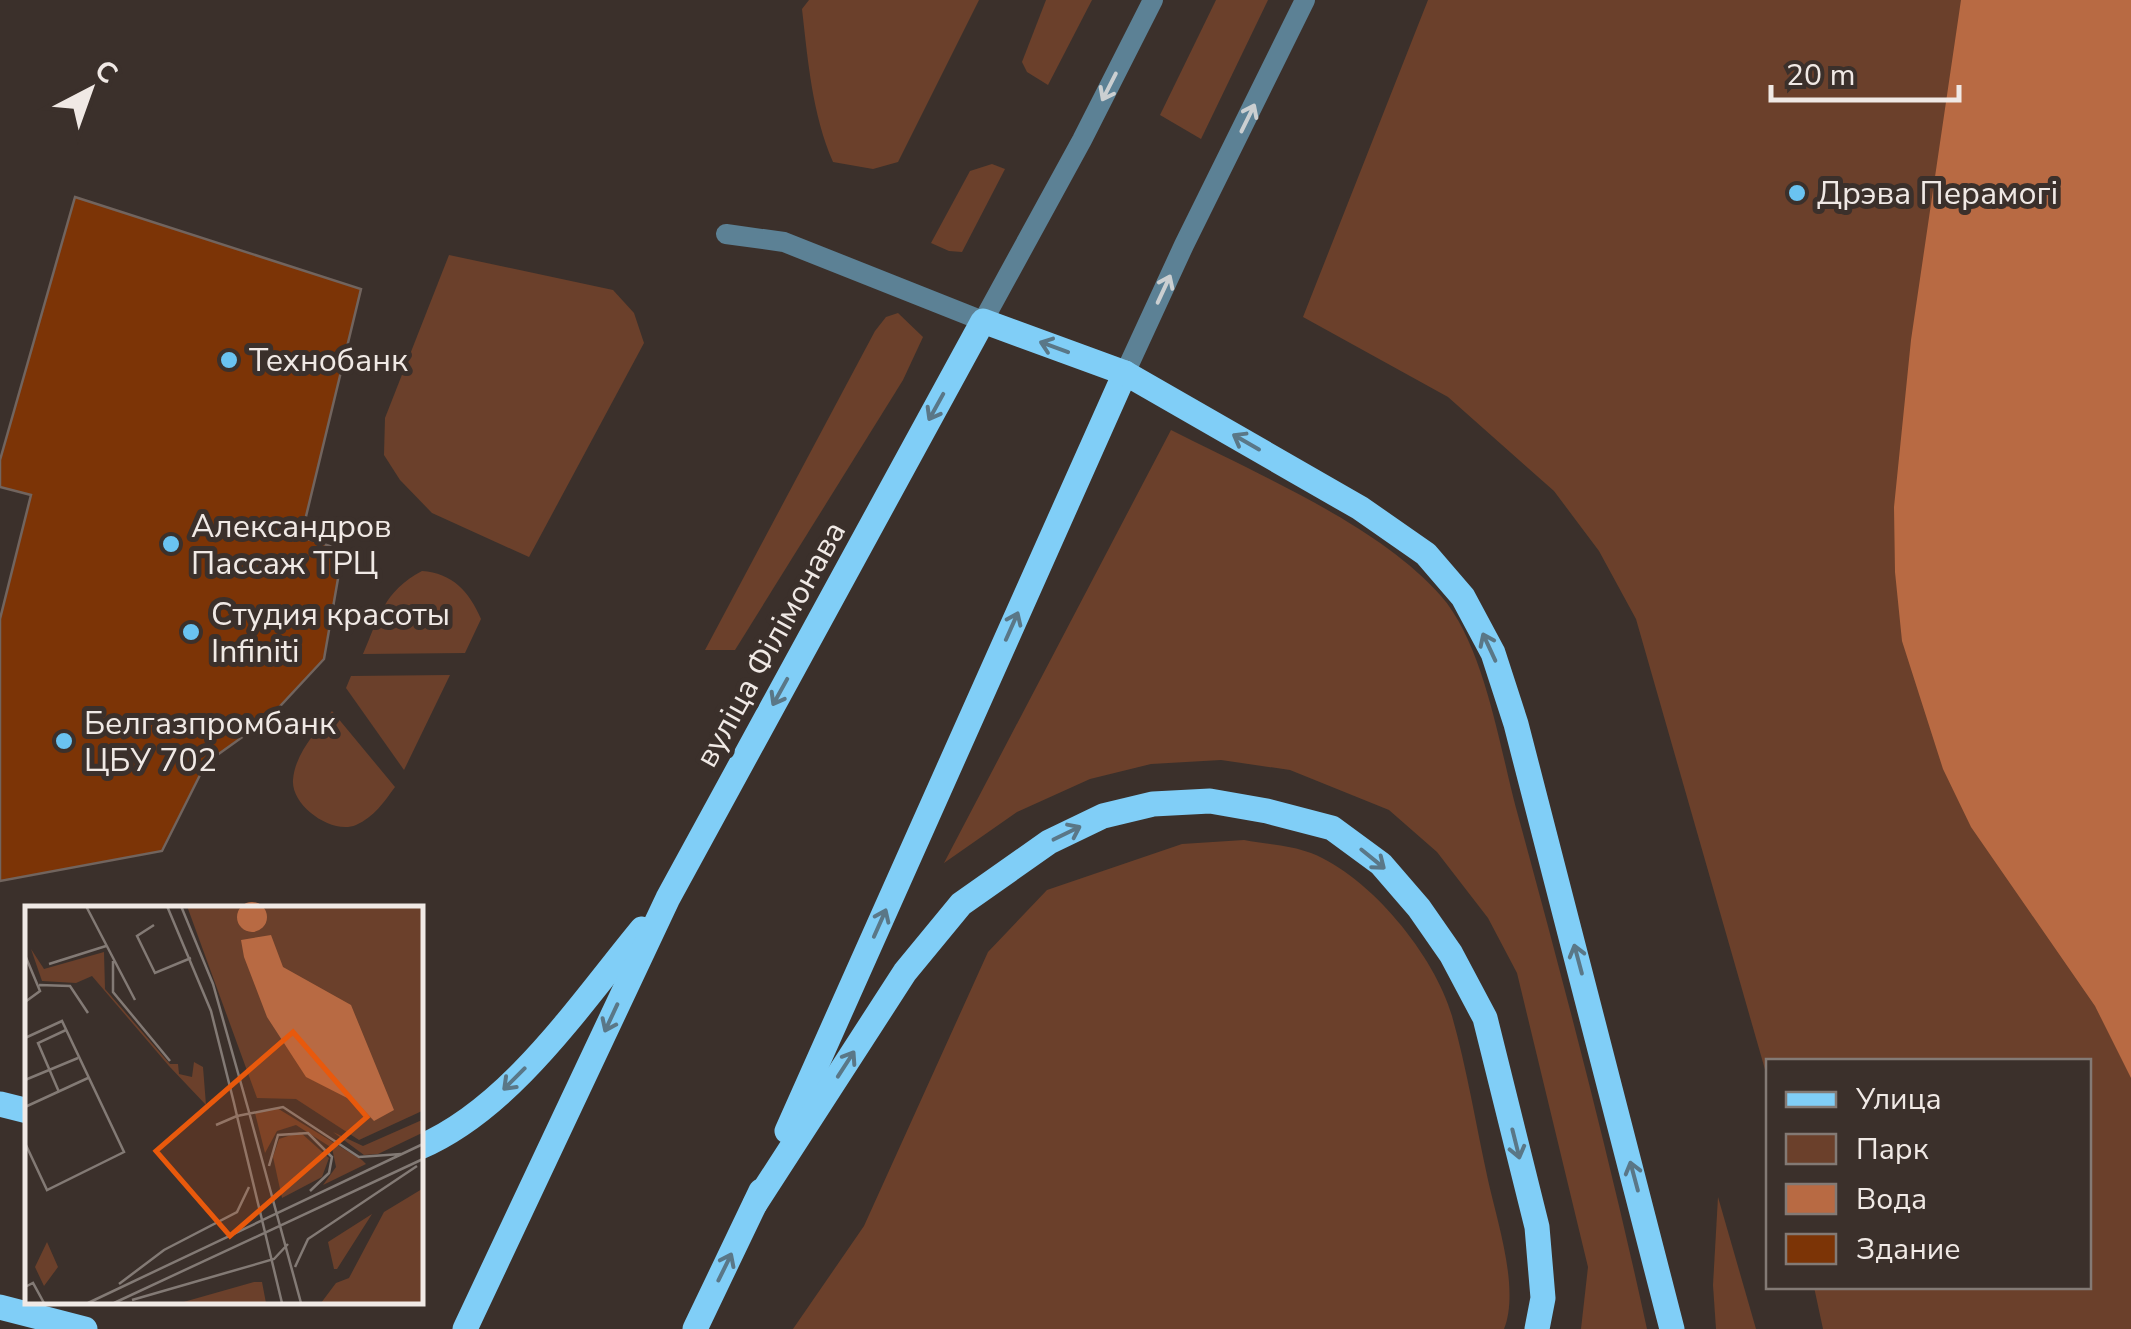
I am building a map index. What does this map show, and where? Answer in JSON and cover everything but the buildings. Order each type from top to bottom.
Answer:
[{"type":"main road","points":[[983,321],[1126,374],[1360,508],[1426,554],[1464,597],[1493,653],[1516,724],[1660,1270],[1672,1329]]},
{"type":"main road","name":"вуліца Філімонава","points":[[465,1329],[668,898],[983,321]]},
{"type":"main road","points":[[695,1329],[755,1204],[1126,374]]},
{"type":"main road","points":[[755,1204],[905,972],[962,904],[1049,842],[1104,816],[1153,804],[1210,801],[1267,810],[1332,828],[1381,864],[1451,954],[1485,1018],[1537,1227],[1542,1298],[1536,1329]]},
{"type":"main road","points":[[422,1146],[471,1118],[513,1081],[668,898]]},
{"type":"main road","points":[[0,1104],[25,1110]]},
{"type":"main road","points":[[0,1307],[86,1329]]},
{"type":"street","name":"вуліца Філімонава","points":[[983,321],[1082,140],[1152,0]]},
{"type":"street","points":[[1126,374],[1184,245],[1304,0]]},
{"type":"street","points":[[726,234],[784,242],[983,321]]},
{"type":"green space","points":[[809,0],[979,0],[898,162],[873,169],[833,162],[820,125],[809,67],[802,9]]},
{"type":"green space","points":[[1046,0],[1092,0],[1048,85],[1027,72],[1022,62]]},
{"type":"green space","points":[[1216,0],[1268,0],[1201,139],[1160,115]]},
{"type":"green space","points":[[1428,0],[2131,0],[2131,1329],[1823,1329],[1814,1289],[2091,1289],[2091,1059],[1766,1059],[1766,1073],[1636,619],[1599,551],[1554,491],[1448,397],[1303,317]]},
{"type":"green space","points":[[992,164],[1005,169],[962,252],[931,243],[970,171]]},
{"type":"green space","points":[[449,255],[613,290],[634,313],[644,343],[529,557],[432,513],[400,480],[384,455],[385,418]]},
{"type":"green space","points":[[898,313],[923,337],[903,380],[735,650],[705,650],[875,331],[886,317]]},
{"type":"green space","points":[[1171,430],[1314,502],[1384,546],[1415,570],[1456,617],[1479,668],[1496,726],[1647,1329],[1581,1329],[1588,1267],[1517,973],[1488,918],[1437,852],[1389,810],[1290,770],[1221,760],[1151,764],[1090,779],[1017,812],[944,863]]},
{"type":"green space","points":[[422,571],[451,580],[476,609],[481,619],[465,653],[363,654],[391,596]]},
{"type":"green space","points":[[450,675],[404,770],[346,688],[351,676]]},
{"type":"green space","points":[[332,711],[395,787],[368,818],[346,827],[315,816],[294,790],[298,761]]},
{"type":"green space","points":[[1244,840],[1303,850],[1333,864],[1377,899],[1431,968],[1452,1016],[1505,1255],[1510,1295],[1504,1329],[793,1329],[864,1226],[988,952],[1047,890],[1182,844]]},
{"type":"green space","points":[[1718,1197],[1756,1329],[1716,1329],[1713,1285]]},
{"type":"water","points":[[1961,0],[2131,0],[2131,1078],[2095,1006],[1971,827],[1943,769],[1902,641],[1894,507],[1911,340]]},
{"type":"place","name":"Дрэва Перамогі","points":[[1797,193]]},
{"type":"place","name":"Технобанк","points":[[229,360]]},
{"type":"place","name":"Александров Пассаж ТРЦ","points":[[171,544]]},
{"type":"place","name":"Студия красоты Infiniti","points":[[191,632]]},
{"type":"place","name":"Белгазпромбанк ЦБУ 702","points":[[64,741]]}]
